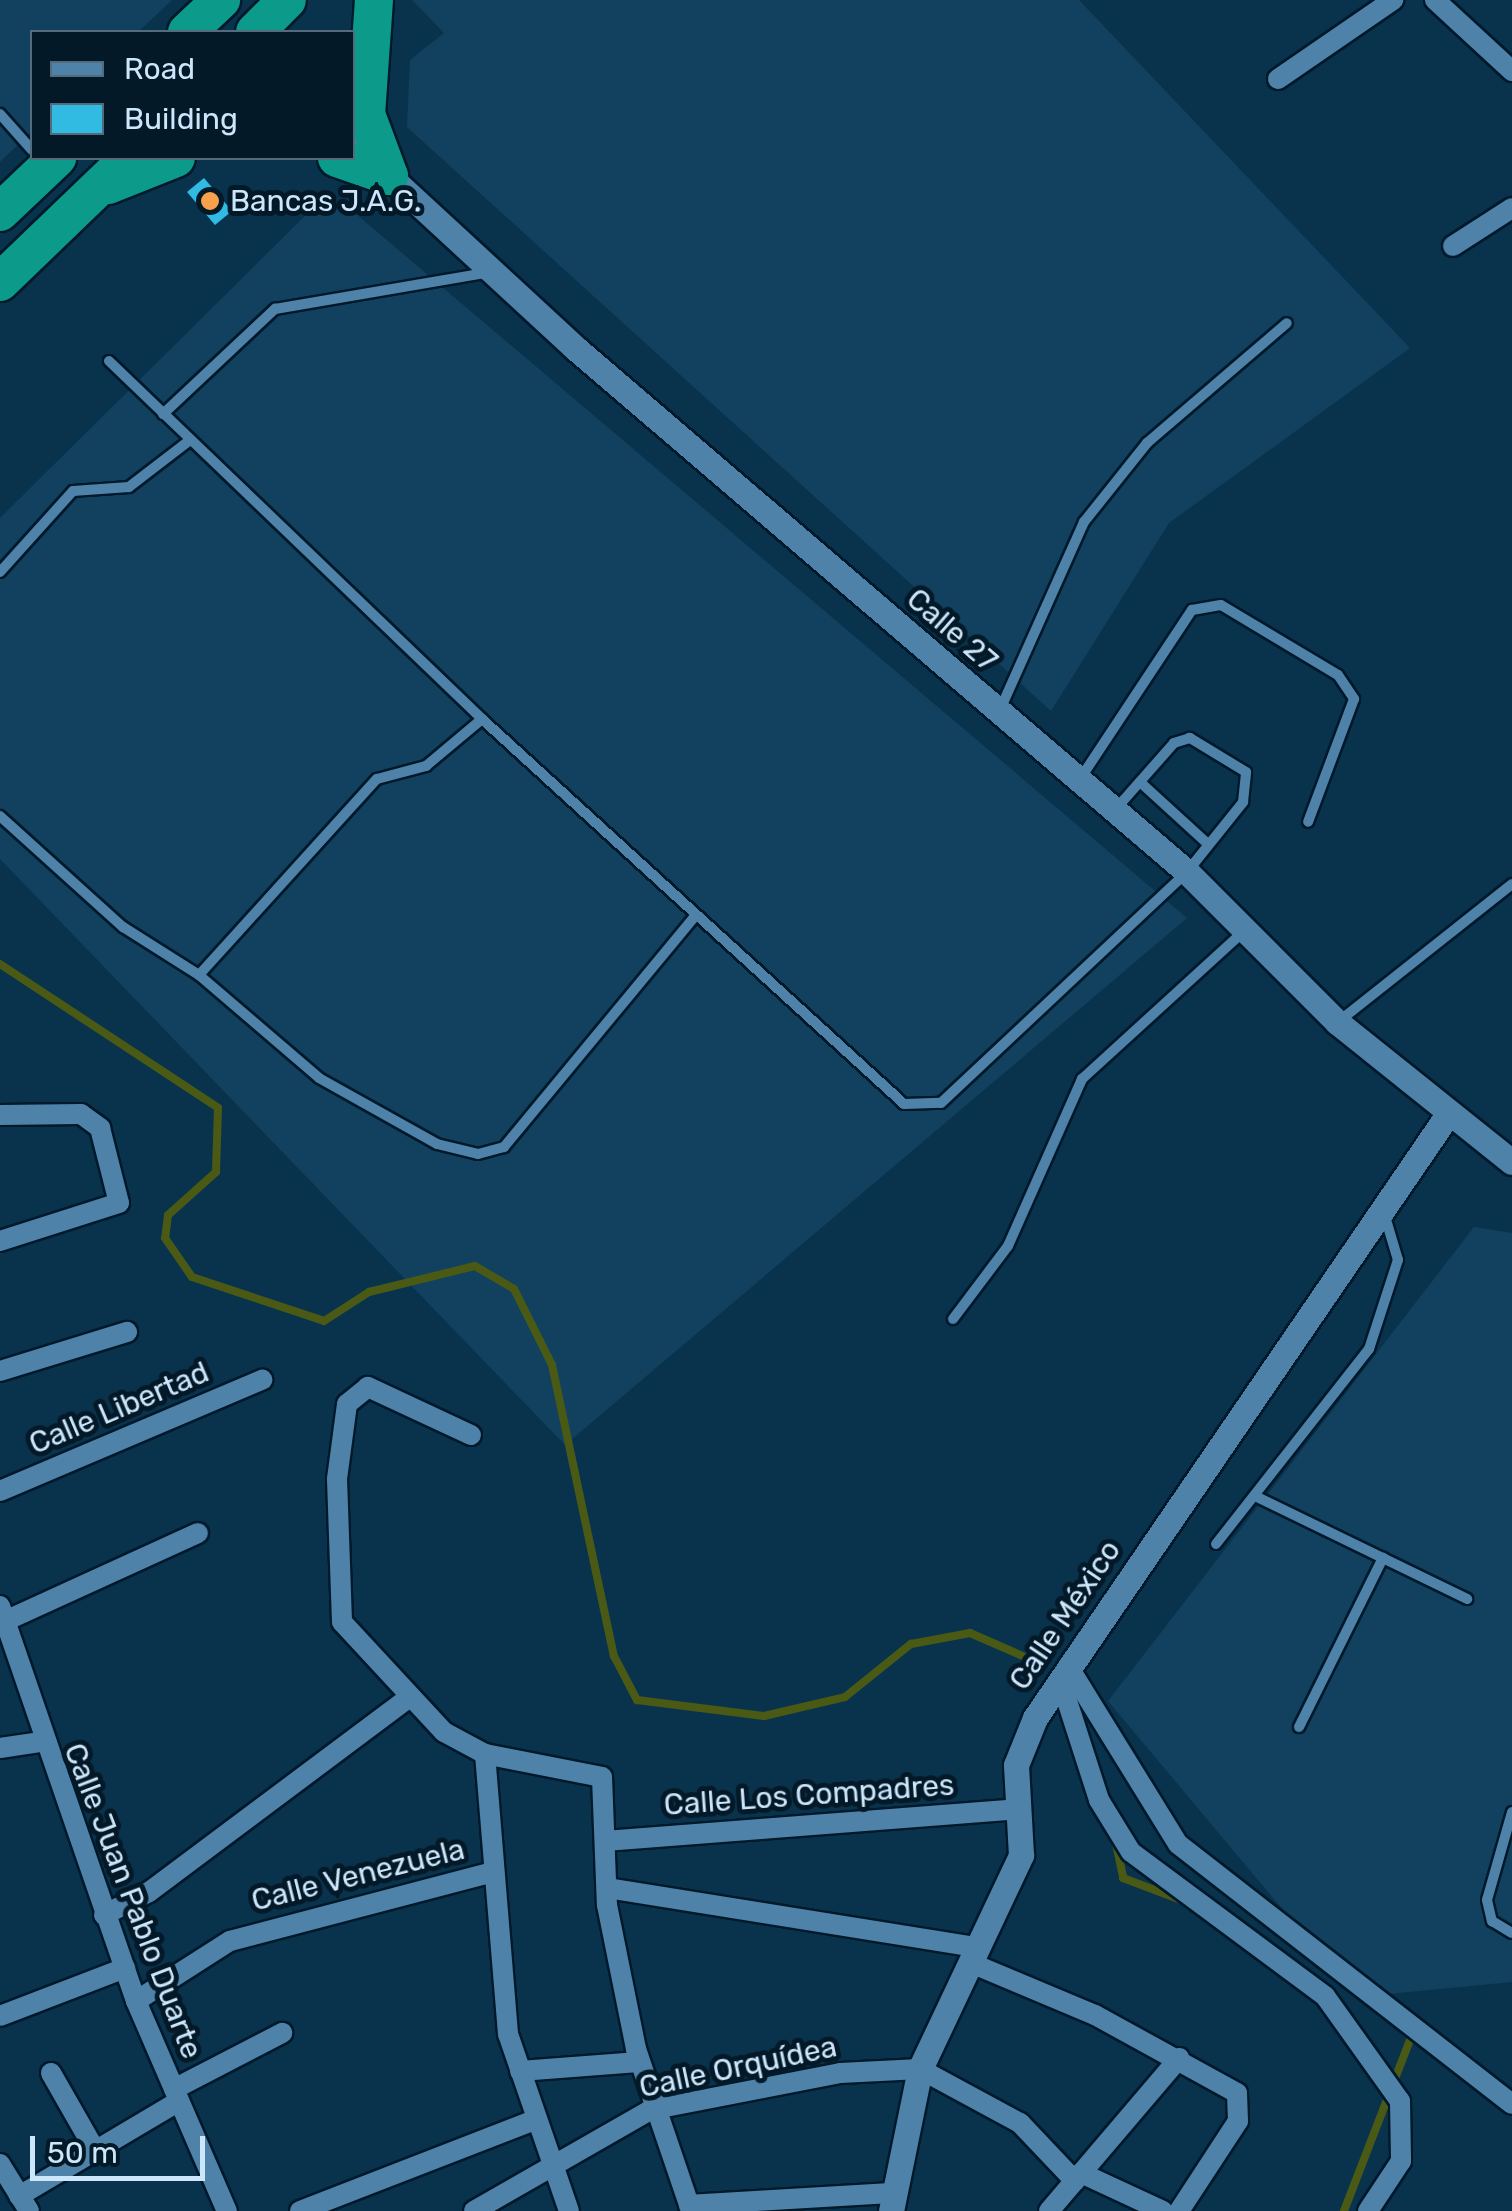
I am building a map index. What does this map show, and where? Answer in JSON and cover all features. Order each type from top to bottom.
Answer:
[{"type":"highway","points":[[189,30],[221,0]]},
{"type":"highway","points":[[257,30],[287,0]]},
{"type":"highway","points":[[374,0],[366,114],[389,176]]},
{"type":"highway","points":[[0,212],[42,160]]},
{"type":"highway","points":[[0,282],[127,160]]},
{"type":"highway","points":[[96,190],[171,160]]},
{"type":"highway","points":[[343,160],[389,176]]},
{"type":"street","points":[[1278,79],[1393,0]]},
{"type":"street","points":[[1436,0],[1512,72]]},
{"type":"street","name":"Calle 27","points":[[355,145],[492,271],[1186,872],[1337,1022],[1446,1117],[1512,1162]]},
{"type":"street","points":[[1453,246],[1512,208]]},
{"type":"street","points":[[0,1116],[61,1108],[100,1128],[119,1203],[0,1242]]},
{"type":"street","name":"Calle México","points":[[893,2202],[920,2069],[1021,1856],[1016,1766],[1035,1718],[1446,1117]]},
{"type":"street","points":[[0,1371],[127,1332]]},
{"type":"street","name":"Calle Libertad","points":[[0,1491],[262,1380]]},
{"type":"street","points":[[472,1435],[368,1387],[347,1404],[338,1479],[342,1622],[406,1700],[485,1754],[602,1777],[607,1888],[640,2062],[650,2110],[690,2208],[893,2202]]},
{"type":"street","points":[[2,1614],[198,1533]]},
{"type":"street","name":"Calle Juan Pablo Duarte","points":[[2,1614],[40,1742],[136,2001],[227,2211]]},
{"type":"street","points":[[1061,1677],[1178,1844],[1512,2104]]},
{"type":"street","points":[[1061,1677],[1099,1800],[1131,1852],[1326,1996],[1400,2101],[1400,2161],[1368,2211]]},
{"type":"street","points":[[104,1915],[149,1892],[406,1700]]},
{"type":"street","points":[[0,1748],[40,1742]]},
{"type":"street","points":[[485,1754],[494,1872],[520,2071],[569,2211]]},
{"type":"street","name":"Calle Los Compadres","points":[[606,1841],[1017,1809]]},
{"type":"street","name":"Calle Venezuela","points":[[136,2001],[230,1940],[494,1872]]},
{"type":"street","points":[[607,1888],[975,1956],[1179,2058],[1244,2106],[1180,2211]]},
{"type":"street","points":[[0,2016],[125,1968]]},
{"type":"street","points":[[0,2164],[24,2204],[177,2095],[282,2033]]},
{"type":"street","points":[[1049,2211],[1179,2058]]},
{"type":"street","points":[[520,2071],[640,2062]]},
{"type":"street","points":[[920,2069],[1020,2123],[1078,2177],[1163,2211]]},
{"type":"street","name":"Calle Orquídea","points":[[474,2211],[650,2110],[840,2073],[920,2069]]},
{"type":"street","points":[[51,2073],[95,2150]]},
{"type":"street","points":[[300,2211],[535,2120]]},
{"type":"lane","points":[[0,114],[30,144]]},
{"type":"lane","points":[[163,414],[275,309],[492,271]]},
{"type":"lane","points":[[999,713],[1084,522],[1146,443],[1287,324]]},
{"type":"lane","points":[[109,361],[482,720],[904,1104],[922,1110],[941,1104],[1186,872],[1243,802],[1246,772],[1190,738],[1115,810]]},
{"type":"lane","points":[[0,572],[73,492],[129,487],[190,440]]},
{"type":"lane","points":[[1079,780],[1192,610],[1221,605],[1338,675],[1354,699],[1308,822]]},
{"type":"lane","points":[[199,976],[377,779],[426,766],[482,720]]},
{"type":"lane","points":[[1140,782],[1208,844]]},
{"type":"lane","points":[[0,816],[123,926],[199,976],[319,1078],[437,1144],[478,1154],[504,1147],[696,915]]},
{"type":"lane","points":[[1337,1022],[1512,884]]},
{"type":"lane","points":[[953,1319],[1008,1246],[1082,1078],[1245,930]]},
{"type":"lane","points":[[1216,1544],[1386,1314],[1398,1260],[1384,1212]]},
{"type":"lane","points":[[1255,1496],[1467,1598]]},
{"type":"lane","points":[[1298,1727],[1382,1558]]},
{"type":"lane","points":[[1512,1812],[1486,1900],[1492,1922],[1512,1933]]},
{"type":"shaded area","points":[[0,0],[172,0],[140,30],[30,30],[30,133],[0,162]]},
{"type":"shaded area","points":[[412,0],[1079,0],[1410,348],[1169,523],[1051,711],[407,127],[410,60],[444,33]]},
{"type":"shaded area","points":[[320,201],[356,214],[1187,918],[565,1445],[0,859],[0,518]]},
{"type":"shaded area","points":[[1474,1227],[1512,1233],[1512,1982],[1356,1997],[1108,1701]]},
{"type":"building","name":"Bancas J.A.G.","points":[[204,178],[232,211],[215,225],[187,192]]},
{"type":"waterway","points":[[0,964],[218,1108],[216,1172],[168,1215],[165,1238],[192,1277],[324,1321],[369,1292],[475,1266],[514,1289],[552,1365],[614,1656],[637,1700],[764,1716],[845,1697],[911,1644],[970,1633],[1041,1664]]},
{"type":"waterway","points":[[1115,1839],[1123,1878],[1181,1900]]},
{"type":"waterway","points":[[1344,2211],[1413,2032]]},
{"type":"place","name":"Bancas J.A.G.","points":[[210,201]]}]
